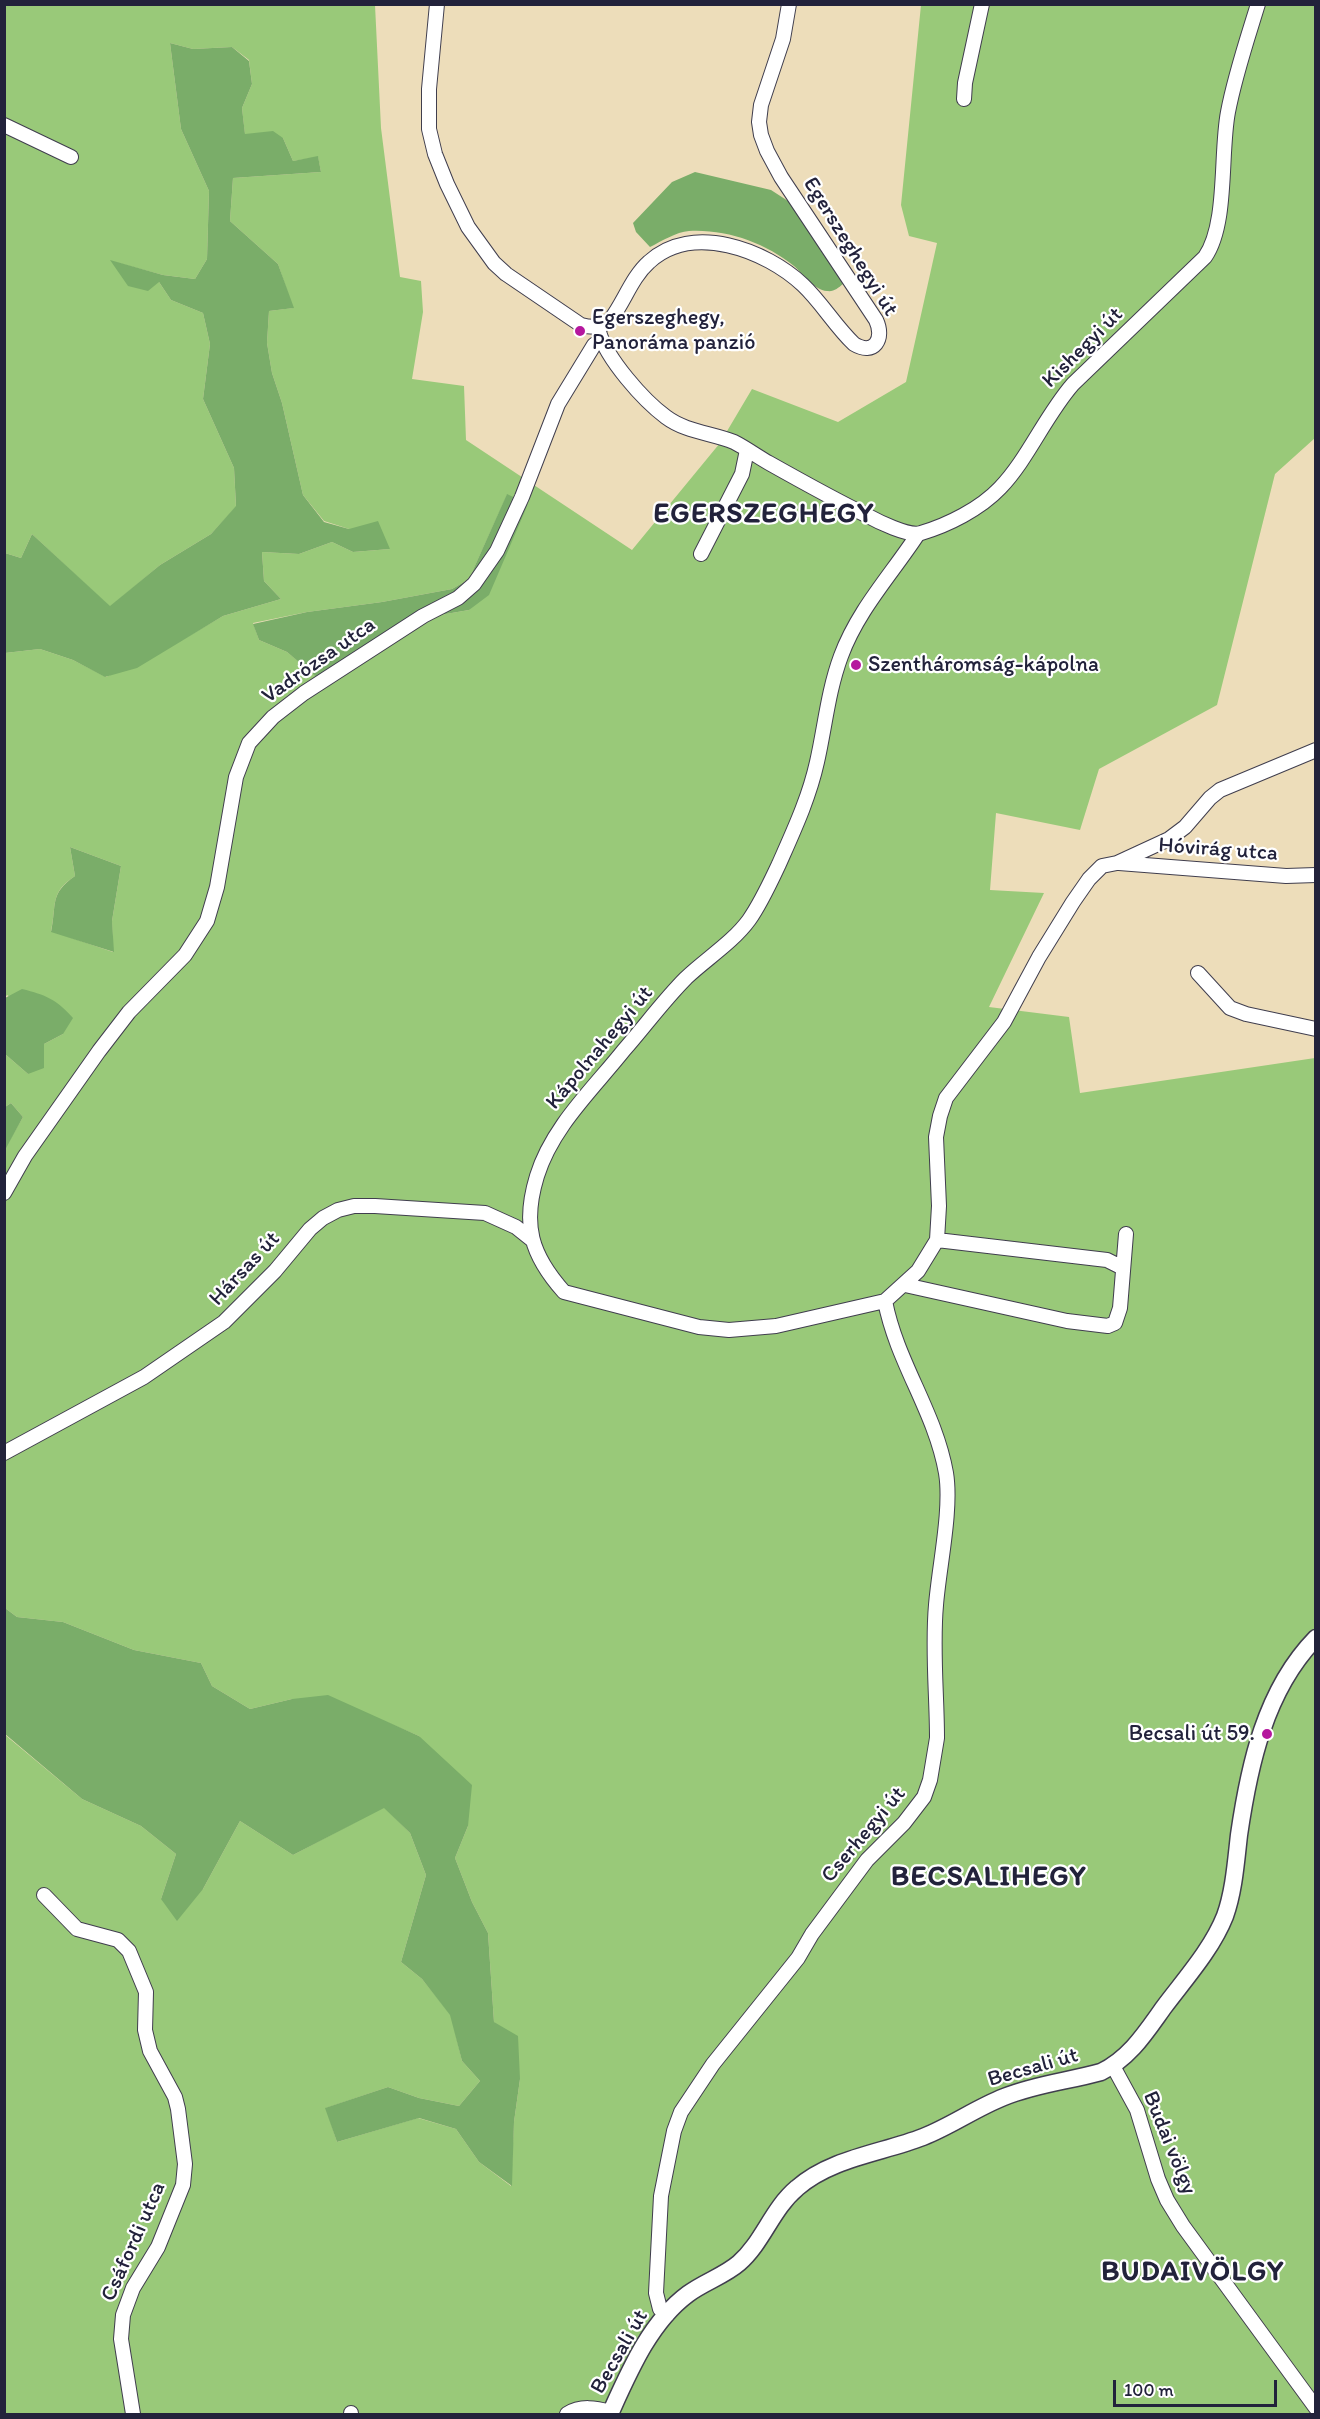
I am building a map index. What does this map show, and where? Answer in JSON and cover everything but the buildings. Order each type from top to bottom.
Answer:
[{"type":"main road","name":"Becsali út","points":[[611,2413],[638,2357],[667,2315],[687,2295],[739,2263],[784,2200],[815,2175],[923,2137],[987,2104],[1016,2093],[1088,2075],[1113,2066],[1130,2052],[1216,1934],[1229,1899],[1245,1800],[1266,1718],[1299,1656],[1316,1638]]},
{"type":"street","points":[[438,4],[429,89],[429,129],[435,154],[456,204],[468,227],[488,256],[506,274],[581,325],[599,334],[628,377],[667,417],[680,425],[735,443],[864,514],[918,534]]},
{"type":"street","name":"Egerszeghegyi út","points":[[599,334],[650,261],[675,247],[706,243],[732,246],[754,253],[776,265],[810,292],[850,341],[859,347],[868,347],[880,339],[880,329],[872,313],[781,177],[761,135],[759,122],[761,105],[780,48],[789,4]]},
{"type":"street","points":[[964,99],[965,83],[982,4]]},
{"type":"street","name":"Kishegyi út","points":[[918,534],[959,518],[999,489],[1011,475],[1057,402],[1072,384],[1213,246],[1218,221],[1228,112],[1258,4]]},
{"type":"street","points":[[4,125],[71,157]]},
{"type":"street","name":"Vadrózsa utca","points":[[4,1193],[25,1156],[99,1051],[129,1012],[184,955],[207,921],[217,887],[236,777],[249,743],[260,730],[304,693],[423,616],[458,598],[474,584],[497,551],[558,404],[599,334]]},
{"type":"street","points":[[701,554],[742,474],[747,450]]},
{"type":"street","name":"Kápolnahegyi út","points":[[918,534],[853,627],[832,683],[817,760],[802,812],[767,889],[748,921],[684,981],[554,1138],[537,1177],[533,1197],[531,1239],[550,1277],[564,1292],[699,1327],[729,1330],[756,1329],[885,1301],[918,1271],[937,1240],[939,1206],[936,1137],[946,1098],[1004,1022],[1039,957],[1089,879],[1102,866],[1117,863],[1177,834],[1220,790],[1316,750]]},
{"type":"street","name":"Hóvirág utca","points":[[1117,863],[1286,876],[1316,875]]},
{"type":"street","points":[[1198,973],[1230,1008],[1246,1014],[1316,1029]]},
{"type":"street","name":"Hársas út","points":[[4,1453],[144,1377],[224,1322],[275,1271],[310,1229],[323,1218],[338,1210],[354,1206],[375,1206],[485,1213],[501,1218],[531,1239]]},
{"type":"street","points":[[905,1285],[1067,1321],[1108,1326],[1115,1323],[1120,1308],[1126,1234]]},
{"type":"street","points":[[937,1240],[1107,1260],[1124,1268]]},
{"type":"street","name":"Cserhegyi út","points":[[667,2315],[660,2309],[656,2293],[661,2196],[674,2131],[681,2112],[713,2064],[798,1958],[812,1934],[867,1860],[904,1823],[924,1797],[932,1770],[937,1738],[936,1606],[946,1503],[946,1476],[936,1431],[898,1349],[885,1301]]},
{"type":"street","name":"Csáfordi utca","points":[[44,1895],[78,1929],[118,1940],[129,1951],[146,1992],[145,2030],[150,2051],[175,2097],[178,2109],[185,2164],[183,2185],[158,2247],[133,2288],[123,2315],[121,2339],[133,2415]]},
{"type":"street","name":"Budai völgy","points":[[1113,2066],[1137,2110],[1158,2179],[1172,2209],[1316,2408]]},
{"type":"street","points":[[567,2415],[576,2409],[586,2408],[611,2413]]},
{"type":"green space","points":[[5,5],[375,5],[381,128],[400,277],[421,281],[423,312],[412,379],[464,386],[466,440],[632,550],[720,443],[752,389],[838,422],[906,382],[937,243],[909,236],[901,205],[921,5],[1315,5],[1315,438],[1275,474],[1217,705],[1099,769],[1080,830],[996,813],[990,890],[1044,893],[989,1007],[1069,1017],[1080,1093],[1315,1058],[1315,2414],[5,2414],[4,1734],[82,1799],[141,1826],[176,1854],[161,1899],[203,1889],[240,1821],[293,1855],[384,1807],[410,1833],[426,1875],[401,1962],[422,1979],[451,2015],[462,2061],[480,2081],[459,2106],[419,2098],[388,2087],[326,2108],[337,2142],[418,2118],[456,2129],[479,2162],[511,2186],[514,2122],[520,2079],[494,2022],[488,1933],[472,1902],[455,1858],[468,1826],[419,1736],[377,1718],[292,1699],[250,1709],[212,1686],[201,1663],[134,1650],[63,1622],[17,1617],[5,1608],[4,1150],[23,1117],[11,1103],[5,1107],[5,1054],[28,1074],[44,1044],[63,1034],[7,995],[5,998],[5,653],[40,649],[73,660],[106,677],[182,640],[223,616],[281,599],[264,581],[262,552],[299,554],[332,542],[353,552],[390,549],[349,529],[324,521],[303,495],[282,403],[272,373],[267,343],[269,311],[293,308],[278,264],[230,221],[233,178],[321,172],[318,157],[293,161],[283,138],[245,135],[242,108],[252,84],[249,60],[232,47],[193,49],[170,43],[181,129],[209,191],[207,259],[195,279],[163,275],[111,261],[159,282],[171,300],[203,313],[210,344],[203,399],[234,468],[236,507],[211,534],[160,565],[110,607],[32,534],[21,558],[5,553]],"holes":[[[507,495],[528,504],[469,610],[417,619],[320,679],[287,652],[259,640],[253,623],[452,589],[469,579]],[[70,847],[121,866],[112,921],[113,952],[51,931],[58,894],[61,888],[75,876]]]},
{"type":"green space","points":[[170,43],[193,49],[232,47],[249,61],[252,84],[242,108],[245,134],[273,131],[283,138],[293,161],[318,156],[321,172],[233,178],[230,221],[278,264],[294,308],[269,311],[267,343],[272,373],[282,403],[303,495],[324,522],[349,529],[378,521],[390,549],[353,552],[332,542],[299,554],[262,552],[264,581],[281,599],[223,616],[137,668],[105,677],[73,660],[40,649],[5,653],[5,553],[21,558],[32,534],[110,606],[160,565],[211,534],[236,506],[234,468],[203,399],[210,344],[203,313],[171,300],[159,282],[148,291],[128,286],[110,260],[163,275],[195,279],[207,259],[209,191],[181,129]]},
{"type":"green space","points":[[695,172],[771,190],[788,201],[841,275],[843,284],[832,291],[822,290],[813,285],[794,266],[771,251],[745,239],[717,232],[684,232],[650,247],[636,232],[633,223],[672,182]]},
{"type":"green space","points":[[507,494],[528,504],[489,595],[469,610],[417,619],[319,679],[287,652],[259,640],[253,624],[307,612],[382,602],[452,589],[469,579]]},
{"type":"green space","points":[[70,847],[121,866],[112,921],[114,952],[51,932],[58,894],[61,888],[75,876]]},
{"type":"green space","points":[[22,989],[50,999],[73,1018],[63,1034],[44,1044],[44,1068],[28,1074],[5,1054],[5,998]]},
{"type":"green space","points":[[11,1103],[23,1117],[5,1150],[5,1107]]},
{"type":"green space","points":[[5,1608],[17,1617],[63,1622],[134,1650],[201,1663],[212,1686],[250,1709],[292,1699],[328,1695],[419,1736],[472,1785],[468,1826],[455,1858],[472,1902],[488,1933],[494,2022],[518,2036],[520,2079],[514,2122],[512,2186],[479,2162],[456,2129],[419,2118],[337,2142],[325,2108],[388,2087],[419,2098],[459,2106],[480,2081],[462,2061],[450,2015],[422,1979],[401,1962],[426,1875],[410,1833],[384,1808],[293,1855],[240,1821],[203,1889],[177,1921],[161,1899],[176,1854],[141,1826],[82,1799],[5,1734]]},
{"type":"place","name":"Egerszeghegy, Panoráma panzió","points":[[580,331]]},
{"type":"place","name":"Szentháromság-kápolna","points":[[856,665]]},
{"type":"place","name":"Becsali út 59.","points":[[1267,1734]]},
{"type":"district","name":"EGERSZEGHEGY","points":[[764,515]]},
{"type":"district","name":"BECSALIHEGY","points":[[989,1878]]},
{"type":"district","name":"BUDAIVÖLGY","points":[[1193,2273]]}]
